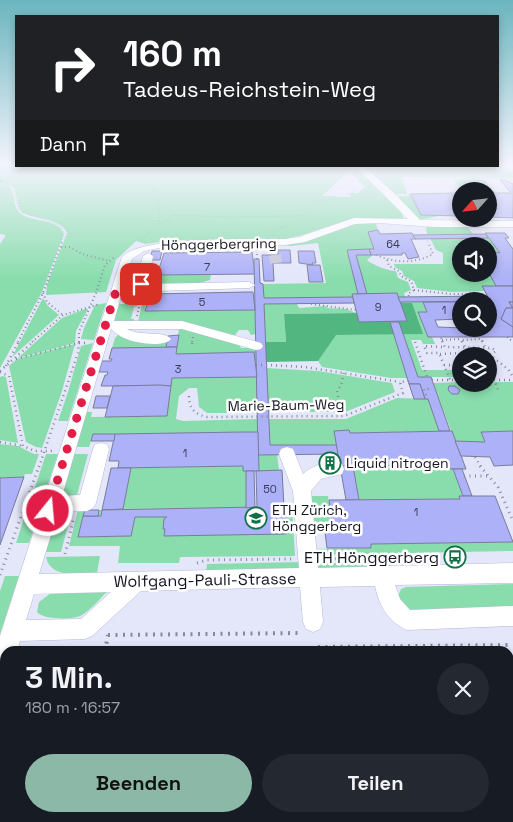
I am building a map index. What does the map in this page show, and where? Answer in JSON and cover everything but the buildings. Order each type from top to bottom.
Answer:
[{"type":"street","points":[[399,202],[421,223],[445,214]]},
{"type":"street","points":[[379,220],[385,232]]},
{"type":"street","name":"Hönggerbergring","points":[[7,646],[51,504],[120,297],[127,257],[167,244],[275,255],[301,240],[354,221],[379,220],[512,225]]},
{"type":"street","points":[[275,255],[311,247]]},
{"type":"street","points":[[120,297],[141,284],[144,252]]},
{"type":"street","points":[[136,288],[249,285]]},
{"type":"street","points":[[110,325],[135,338],[164,339]]},
{"type":"street","points":[[110,325],[182,325],[256,346]]},
{"type":"street","points":[[51,504],[87,503],[101,449]]},
{"type":"street","points":[[287,454],[302,491],[309,578],[310,628]]},
{"type":"street","points":[[302,491],[309,477],[324,470],[336,469]]},
{"type":"street","name":"Wolfgang-Pauli-Strasse","points":[[26,584],[513,573]]},
{"type":"street","points":[[383,576],[388,600],[394,611],[407,620],[513,616]]},
{"type":"street","points":[[12,631],[84,629],[136,582]]},
{"type":"path","points":[[6,366],[44,293],[65,234],[64,230],[58,225],[22,212],[18,208],[17,202]]},
{"type":"path","points":[[416,202],[421,211],[445,214]]},
{"type":"path","points":[[157,203],[176,215]]},
{"type":"path","points":[[157,203],[160,213],[158,224]]},
{"type":"path","points":[[144,252],[137,244],[158,224],[176,215],[296,216],[306,214],[318,203]]},
{"type":"path","points":[[264,234],[287,226],[296,216]]},
{"type":"path","points":[[376,255],[387,260],[416,262],[426,259],[433,254],[426,238]]},
{"type":"path","points":[[61,247],[70,247],[82,254],[109,261]]},
{"type":"path","points":[[257,250],[257,259]]},
{"type":"path","points":[[387,260],[389,266],[399,271],[401,276],[411,281],[414,290]]},
{"type":"path","points":[[0,574],[65,393],[78,353],[79,332],[105,265]]},
{"type":"path","points":[[409,297],[408,294],[414,290],[452,294]]},
{"type":"path","points":[[44,293],[47,302],[63,315]]},
{"type":"path","points":[[120,297],[144,303]]},
{"type":"path","points":[[23,446],[9,376],[0,372],[63,315],[91,305],[106,303]]},
{"type":"path","points":[[311,304],[356,310]]},
{"type":"path","points":[[506,337],[513,342]]},
{"type":"path","points":[[445,354],[441,339],[481,338],[485,347]]},
{"type":"path","points":[[461,339],[465,347]]},
{"type":"path","points":[[415,342],[427,376]]},
{"type":"path","points":[[14,360],[79,343]]},
{"type":"path","points":[[427,353],[424,346],[452,347]]},
{"type":"path","points":[[419,353],[452,354]]},
{"type":"path","points":[[432,380],[450,380],[440,354]]},
{"type":"path","points":[[497,360],[508,369],[513,378],[497,379]]},
{"type":"path","points":[[266,364],[344,372],[400,382],[409,381]]},
{"type":"path","points":[[256,366],[262,365]]},
{"type":"path","points":[[444,365],[452,365]]},
{"type":"path","points":[[338,397],[336,390],[341,386],[344,372]]},
{"type":"path","name":"Marie-Baum-Weg","points":[[189,396],[188,404],[191,410],[198,415],[344,416],[403,393],[400,382]]},
{"type":"path","points":[[497,387],[499,392]]},
{"type":"path","points":[[426,395],[424,389],[429,389]]},
{"type":"path","points":[[0,442],[23,446],[35,451]]},
{"type":"path","points":[[475,457],[498,487],[513,521]]},
{"type":"path","points":[[464,476],[488,476]]},
{"type":"path","points":[[65,554],[77,503]]},
{"type":"path","points":[[108,635],[310,628]]},
{"type":"path","points":[[416,646],[513,645]]},
{"type":"shaded area","points":[[0,202],[15,202],[18,211],[23,215],[52,223],[61,229],[64,234],[42,292],[0,368],[0,244],[6,235],[0,234]]},
{"type":"shaded area","points":[[17,202],[397,202],[402,210],[403,218],[397,220],[354,218],[284,239],[167,241],[145,244],[136,241],[116,260],[106,292],[46,295],[47,284],[67,233],[59,224],[28,215],[19,209]]},
{"type":"shaded area","points":[[401,202],[414,202],[421,215],[439,216],[419,220]]},
{"type":"shaded area","points":[[375,222],[378,230],[368,232],[374,249],[347,250],[358,294],[352,294],[353,297],[264,298],[263,284],[326,283],[318,243],[291,246],[280,245],[353,223]]},
{"type":"shaded area","points":[[429,226],[452,226],[452,228],[468,228],[473,234],[427,234],[426,228]]},
{"type":"shaded area","points":[[430,238],[452,238],[452,282],[494,282],[496,286],[482,286],[484,291],[452,292],[417,288],[414,281],[404,276],[402,271],[395,267],[394,264],[443,264],[443,253],[436,250]]},
{"type":"shaded area","points":[[356,255],[373,255],[367,260],[373,264],[396,271],[398,278],[408,282],[411,290],[404,293],[405,297],[398,297],[396,293],[367,294]]},
{"type":"shaded area","points":[[211,274],[210,280],[195,284],[158,283],[160,275]]},
{"type":"shaded area","points":[[43,298],[48,306],[59,315],[12,357]]},
{"type":"shaded area","points":[[400,302],[423,302],[427,312],[418,313],[428,337],[432,337],[435,344],[423,344],[421,340],[411,340],[422,370],[452,370],[452,377],[418,377],[403,334],[423,333]]},
{"type":"shaded area","points":[[106,303],[94,340],[81,339],[95,305]]},
{"type":"shaded area","points":[[400,303],[412,303],[423,334],[336,335],[318,361],[266,362],[265,342],[286,342],[284,314],[357,313],[359,322],[406,321]]},
{"type":"shaded area","points":[[117,304],[138,304],[134,307],[131,319],[134,319],[134,323],[111,321]]},
{"type":"shaded area","points":[[142,304],[146,304],[145,311],[255,310],[256,334],[251,335],[248,330],[239,330],[235,335],[228,335],[138,322]]},
{"type":"shaded area","points":[[264,304],[297,304],[299,308],[326,306],[327,308],[346,309],[356,313],[284,314],[286,342],[265,342]]},
{"type":"shaded area","points":[[88,309],[76,331],[75,343],[18,358],[62,318]]},
{"type":"shaded area","points":[[179,327],[237,342],[241,348],[256,348],[256,361],[254,361],[254,352],[176,354]]},
{"type":"shaded area","points":[[119,334],[136,342],[167,343],[166,348],[112,348],[115,338]]},
{"type":"shaded area","points":[[394,334],[408,378],[391,378],[322,367],[318,361],[335,335]]},
{"type":"shaded area","points":[[93,343],[68,421],[58,421],[81,346]]},
{"type":"shaded area","points":[[75,344],[62,391],[42,448],[36,447],[26,442],[9,366],[17,359]]},
{"type":"shaded area","points":[[266,368],[318,371],[392,383],[395,392],[345,412],[268,412]]},
{"type":"shaded area","points":[[0,377],[6,377],[18,443],[0,440]]},
{"type":"shaded area","points":[[257,377],[257,413],[207,413],[199,407],[197,388],[189,388],[179,396],[176,419],[183,421],[258,419],[258,432],[116,434],[114,441],[91,441],[89,447],[75,447],[85,412],[92,412],[91,417],[166,416],[172,378]]},
{"type":"shaded area","points":[[452,382],[452,392],[497,392],[497,382],[513,382],[513,431],[481,432],[485,442],[455,441],[433,383]]},
{"type":"shaded area","points":[[397,398],[428,399],[439,431],[350,433],[349,430],[335,431],[337,445],[270,445],[269,419],[346,419]]},
{"type":"shaded area","points":[[0,444],[18,446],[34,454],[39,454],[32,474],[25,474],[24,477],[0,478]]},
{"type":"shaded area","points":[[46,454],[58,454],[41,505],[29,505]]},
{"type":"shaded area","points":[[73,454],[88,454],[77,495],[67,495],[63,493]]},
{"type":"shaded area","points":[[277,454],[279,470],[282,470],[284,507],[292,507],[295,556],[180,557],[179,563],[118,563],[120,546],[69,546],[78,510],[102,510],[101,516],[79,537],[131,536],[135,517],[166,517],[163,529],[276,513],[275,507],[257,507],[258,455]]},
{"type":"shaded area","points":[[449,465],[450,469],[453,469],[463,496],[460,499],[359,500],[353,466]]},
{"type":"shaded area","points":[[243,466],[246,471],[246,508],[123,509],[131,468]]},
{"type":"shaded area","points":[[307,496],[328,496],[332,524],[310,524]]},
{"type":"shaded area","points":[[72,510],[61,552],[45,552],[54,515],[59,511]]},
{"type":"shaded area","points":[[25,515],[38,515],[29,543],[16,543]]},
{"type":"shaded area","points":[[513,542],[513,551],[313,555],[312,549],[371,548],[371,544]]},
{"type":"shaded area","points":[[100,556],[97,573],[74,574],[67,574],[54,569],[46,557]]},
{"type":"shaded area","points":[[301,562],[299,568],[294,570],[206,572],[207,564]]},
{"type":"shaded area","points":[[315,563],[399,563],[384,570],[319,570]]},
{"type":"shaded area","points":[[5,576],[19,576],[0,634],[0,591]]},
{"type":"shaded area","points":[[513,584],[513,610],[408,611],[398,597],[401,589],[406,587]]},
{"type":"shaded area","points":[[111,588],[90,609],[78,617],[52,618],[40,615],[37,612],[39,602],[51,593]]},
{"type":"tunnel","points":[[275,255],[276,263]]},
{"type":"place","name":"Liquid nitrogen","points":[[330,463]]},
{"type":"place","name":"ETH Zürich, Hönggerberg","points":[[256,518]]},
{"type":"place","name":"ETH Hönggerberg","points":[[455,557]]},
{"type":"route","points":[[48,511],[116,291],[131,290],[141,284]]}]
